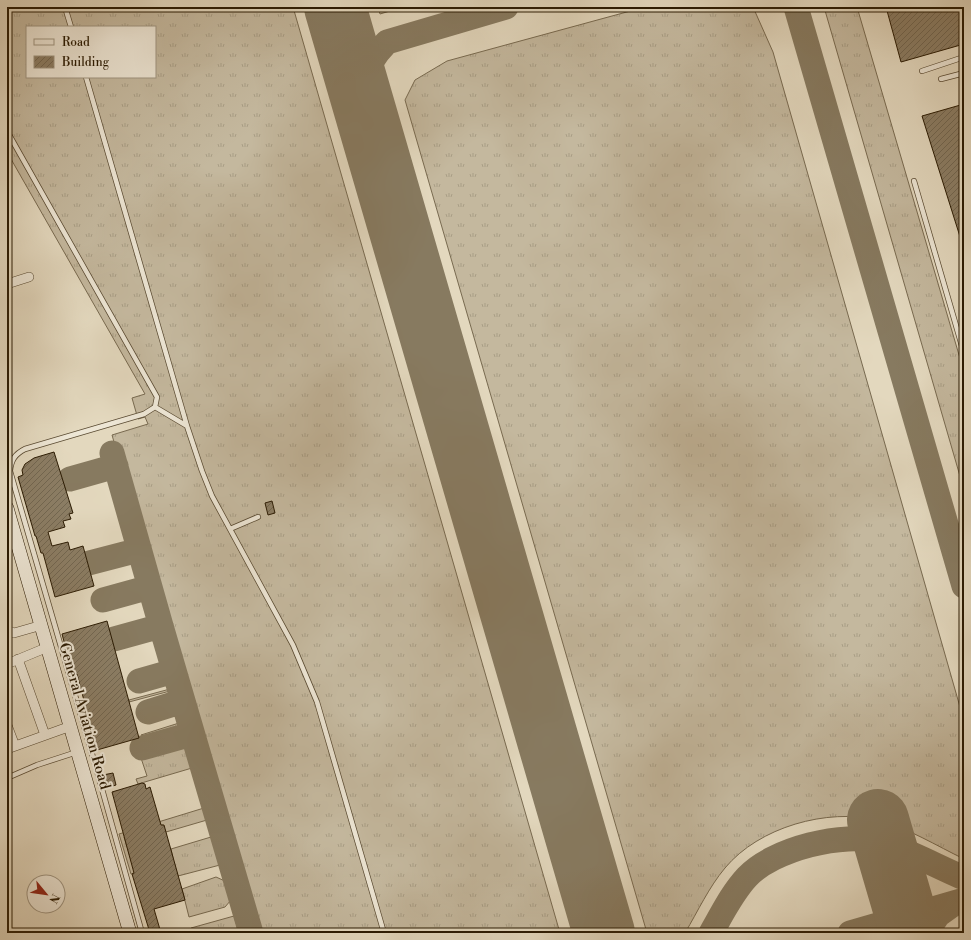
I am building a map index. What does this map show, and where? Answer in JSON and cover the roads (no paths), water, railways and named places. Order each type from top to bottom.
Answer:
[{"type":"main road","name":"General Aviation Road","points":[[8,513],[79,752],[130,933]]},
{"type":"street","points":[[7,284],[29,277]]},
{"type":"street","points":[[7,630],[14,634],[42,625]]},
{"type":"street","points":[[7,664],[48,648]]},
{"type":"street","points":[[18,659],[45,735]]},
{"type":"street","points":[[7,726],[11,748],[71,726]]},
{"type":"lane","points":[[66,7],[71,26]]},
{"type":"lane","points":[[922,71],[964,57]]},
{"type":"lane","points":[[941,80],[964,73]]},
{"type":"lane","points":[[86,78],[186,426],[212,496],[294,645],[317,702],[384,933]]},
{"type":"lane","points":[[7,131],[157,396],[155,407],[144,414],[25,449],[14,457],[10,471],[98,771],[142,933]]},
{"type":"lane","points":[[914,181],[964,353]]},
{"type":"lane","points":[[155,407],[186,426]]},
{"type":"lane","points":[[230,529],[258,518]]},
{"type":"lane","points":[[7,778],[37,765],[79,752]]}]
